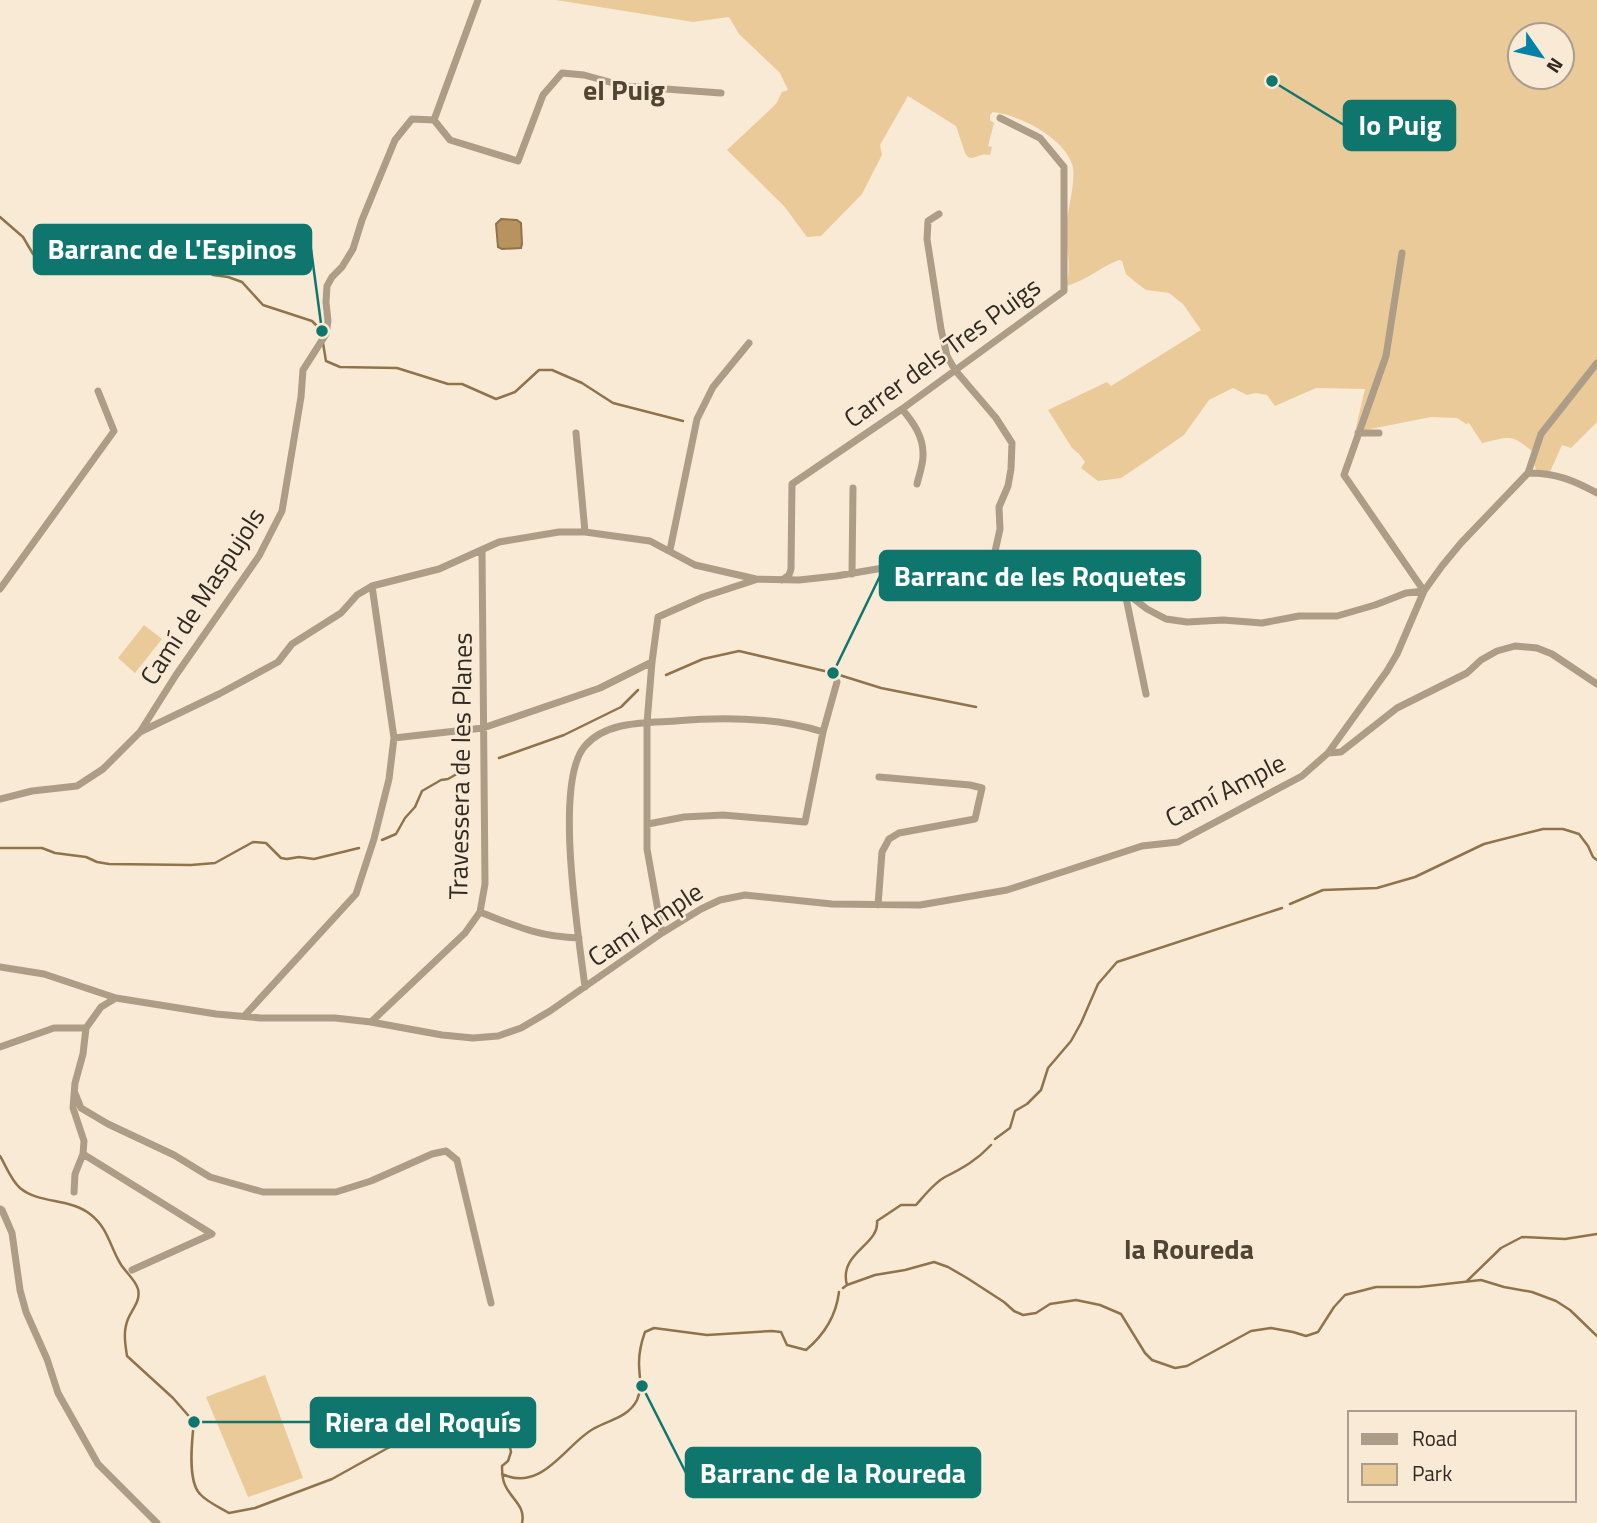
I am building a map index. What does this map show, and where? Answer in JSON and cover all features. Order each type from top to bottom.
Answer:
[{"type":"street","points":[[478,0],[434,120],[450,140],[518,161],[543,95],[562,74],[584,75],[624,86],[721,93]]},
{"type":"street","name":"Carrer dels Tres Puigs","points":[[782,580],[792,569],[792,484],[1064,291],[1064,167],[1040,138],[1000,118]]},
{"type":"street","name":"Camí de Maspujols","points":[[0,799],[32,791],[76,786],[103,769],[140,732],[176,674],[259,556],[282,511],[303,370],[328,327],[327,286],[353,249],[395,140],[412,119],[434,120]]},
{"type":"street","points":[[939,214],[928,221],[928,239],[947,356],[955,370],[996,418],[1012,443],[1011,469],[1008,486],[999,507],[1000,529],[994,556]]},
{"type":"street","points":[[1125,593],[1166,619],[1187,622],[1223,620],[1262,623],[1298,616],[1337,617],[1406,593],[1423,591],[1344,475],[1386,356],[1402,253]]},
{"type":"street","points":[[670,551],[697,419],[713,387],[749,342]]},
{"type":"street","points":[[1597,363],[1541,434],[1528,473],[1549,473],[1597,493]]},
{"type":"street","points":[[0,589],[114,431],[98,391]]},
{"type":"street","points":[[902,408],[914,424],[922,446],[923,456],[917,484]]},
{"type":"street","points":[[576,433],[585,532]]},
{"type":"street","points":[[1358,433],[1379,433]]},
{"type":"street","name":"Camí Ample","points":[[0,967],[44,974],[116,998],[216,1014],[261,1018],[335,1018],[442,1035],[473,1038],[498,1036],[521,1028],[550,1011],[662,933],[720,900],[745,895],[832,904],[920,905],[1007,890],[1142,846],[1178,842],[1302,776],[1328,753],[1397,654],[1423,591],[1461,543],[1528,473]]},
{"type":"street","points":[[852,574],[853,488]]},
{"type":"street","points":[[140,732],[278,662],[292,645],[331,620],[372,586],[439,569],[499,542],[559,532],[585,532],[650,541],[695,565],[756,579],[799,580],[930,560],[994,556],[1048,564],[1097,564],[1108,567],[1125,593],[1146,694]]},
{"type":"street","name":"Travessera de les Planes","points":[[370,1022],[466,933],[480,912],[485,884],[482,550]]},
{"type":"street","points":[[662,933],[647,849],[648,723],[658,617],[703,597],[756,579]]},
{"type":"street","points":[[246,1014],[356,894],[374,839],[387,789],[394,738],[372,586]]},
{"type":"street","points":[[1328,753],[1341,752],[1397,708],[1466,673],[1497,651],[1515,646],[1537,648],[1552,654],[1597,684]]},
{"type":"street","points":[[394,738],[483,728],[600,688],[652,662]]},
{"type":"street","points":[[648,824],[684,817],[723,815],[805,822],[836,682]]},
{"type":"street","points":[[585,987],[569,833],[572,778],[584,746],[600,733],[617,727],[695,719],[755,720],[810,727],[823,732]]},
{"type":"street","points":[[878,905],[882,852],[889,839],[899,833],[975,819],[982,788],[879,777]]},
{"type":"street","points":[[480,912],[526,931],[554,937],[579,938]]},
{"type":"street","points":[[74,1192],[75,1174],[83,1154],[84,1141],[73,1108],[86,1028],[101,1007],[116,998]]},
{"type":"street","points":[[0,1047],[54,1028],[86,1028]]},
{"type":"street","points":[[75,1093],[81,1108],[108,1124],[174,1155],[210,1177],[263,1192],[336,1192],[371,1181],[432,1154],[446,1152],[457,1160],[491,1303]]},
{"type":"street","points":[[83,1154],[212,1234],[132,1270]]},
{"type":"street","points":[[0,1209],[12,1233],[26,1312],[47,1359],[58,1393],[98,1464],[157,1523]]},
{"type":"green space","points":[[556,0],[1597,0],[1597,422],[1571,448],[1562,445],[1550,472],[1536,471],[1536,454],[1521,443],[1506,438],[1482,443],[1469,423],[1457,418],[1431,417],[1355,432],[1365,389],[1316,388],[1275,406],[1267,395],[1247,395],[1233,388],[1209,400],[1184,435],[1145,462],[1121,478],[1098,481],[1081,468],[1085,462],[1072,448],[1048,410],[1107,382],[1111,386],[1201,330],[1183,304],[1169,293],[1146,290],[1126,274],[1122,261],[1119,260],[1066,286],[1069,265],[1066,228],[1073,170],[1060,145],[1027,123],[993,112],[990,115],[990,120],[994,123],[988,146],[992,147],[990,155],[969,157],[965,153],[956,126],[908,96],[880,145],[882,155],[862,194],[821,236],[807,237],[784,206],[727,150],[776,104],[782,92],[788,90],[780,73],[739,34],[729,17],[693,22]]},
{"type":"green space","points":[[144,625],[162,639],[135,673],[118,658]]},
{"type":"green space","points":[[265,1375],[303,1478],[248,1497],[206,1397]]},
{"type":"shaded area","points":[[501,219],[517,220],[521,223],[521,248],[498,247],[496,224]]},
{"type":"waterway","points":[[0,217],[23,237],[33,254],[44,262],[63,266],[112,261],[135,255],[180,255],[213,275],[242,282],[263,305],[312,321],[322,331],[322,336]]},
{"type":"waterway","points":[[323,343],[326,361],[340,367],[397,368],[448,384],[462,384],[496,399],[515,392],[539,370],[552,370],[582,383],[613,403],[683,421]]},
{"type":"waterway","points":[[666,675],[703,659],[739,651],[833,673],[881,688],[976,707]]},
{"type":"waterway","points":[[499,758],[564,735],[621,707],[638,690]]},
{"type":"waterway","points":[[382,840],[396,834],[415,807],[422,791],[455,775],[467,765]]},
{"type":"waterway","points":[[1290,904],[1323,890],[1377,888],[1415,877],[1484,844],[1543,829],[1563,829],[1579,834],[1597,860]]},
{"type":"waterway","points":[[0,848],[42,848],[109,864],[191,865],[215,863],[253,842],[266,843],[281,858],[287,859],[314,859],[359,848]]},
{"type":"waterway","points":[[995,1139],[1010,1128],[1015,1111],[1041,1090],[1048,1068],[1071,1041],[1098,984],[1117,962],[1282,908]]},
{"type":"waterway","points":[[847,1285],[848,1265],[872,1237],[877,1221],[901,1205],[916,1205],[937,1183],[970,1163],[991,1145]]},
{"type":"waterway","points":[[0,1156],[20,1188],[36,1197],[82,1209],[96,1219],[105,1231],[120,1263],[135,1282],[139,1293],[125,1328],[127,1356],[173,1398],[194,1422],[191,1460],[193,1480],[200,1494],[206,1499],[229,1513],[255,1508],[332,1479],[422,1431],[460,1422],[467,1414],[488,1410],[497,1414],[506,1429],[511,1452],[508,1461],[502,1466],[503,1478],[520,1507],[522,1523]]},
{"type":"waterway","points":[[1467,1281],[1501,1248],[1522,1237],[1565,1239],[1597,1234]]},
{"type":"waterway","points":[[843,1288],[875,1275],[934,1262],[967,1278],[1023,1315],[1036,1313],[1050,1304],[1076,1300],[1100,1305],[1121,1314],[1145,1353],[1152,1360],[1175,1368],[1187,1366],[1251,1331],[1271,1328],[1306,1336],[1318,1332],[1345,1295],[1376,1287],[1419,1287],[1481,1280],[1532,1292],[1556,1301],[1570,1310],[1597,1336]]},
{"type":"waterway","points":[[502,1474],[516,1478],[541,1472],[583,1436],[628,1411],[640,1391],[639,1355],[645,1332],[654,1328],[707,1335],[781,1332],[787,1345],[806,1350],[828,1324],[839,1292]]},
{"type":"place","name":"lo Puig","points":[[1272,81]]},
{"type":"place","name":"Barranc de L'Espinos","points":[[322,331]]},
{"type":"place","name":"Barranc de les Roquetes","points":[[833,673]]},
{"type":"place","name":"Barranc de la Roureda","points":[[642,1386]]},
{"type":"place","name":"Riera del Roquís","points":[[194,1422]]},
{"type":"district","name":"el Puig","points":[[624,89]]},
{"type":"district","name":"la Roureda","points":[[1189,1248]]}]
